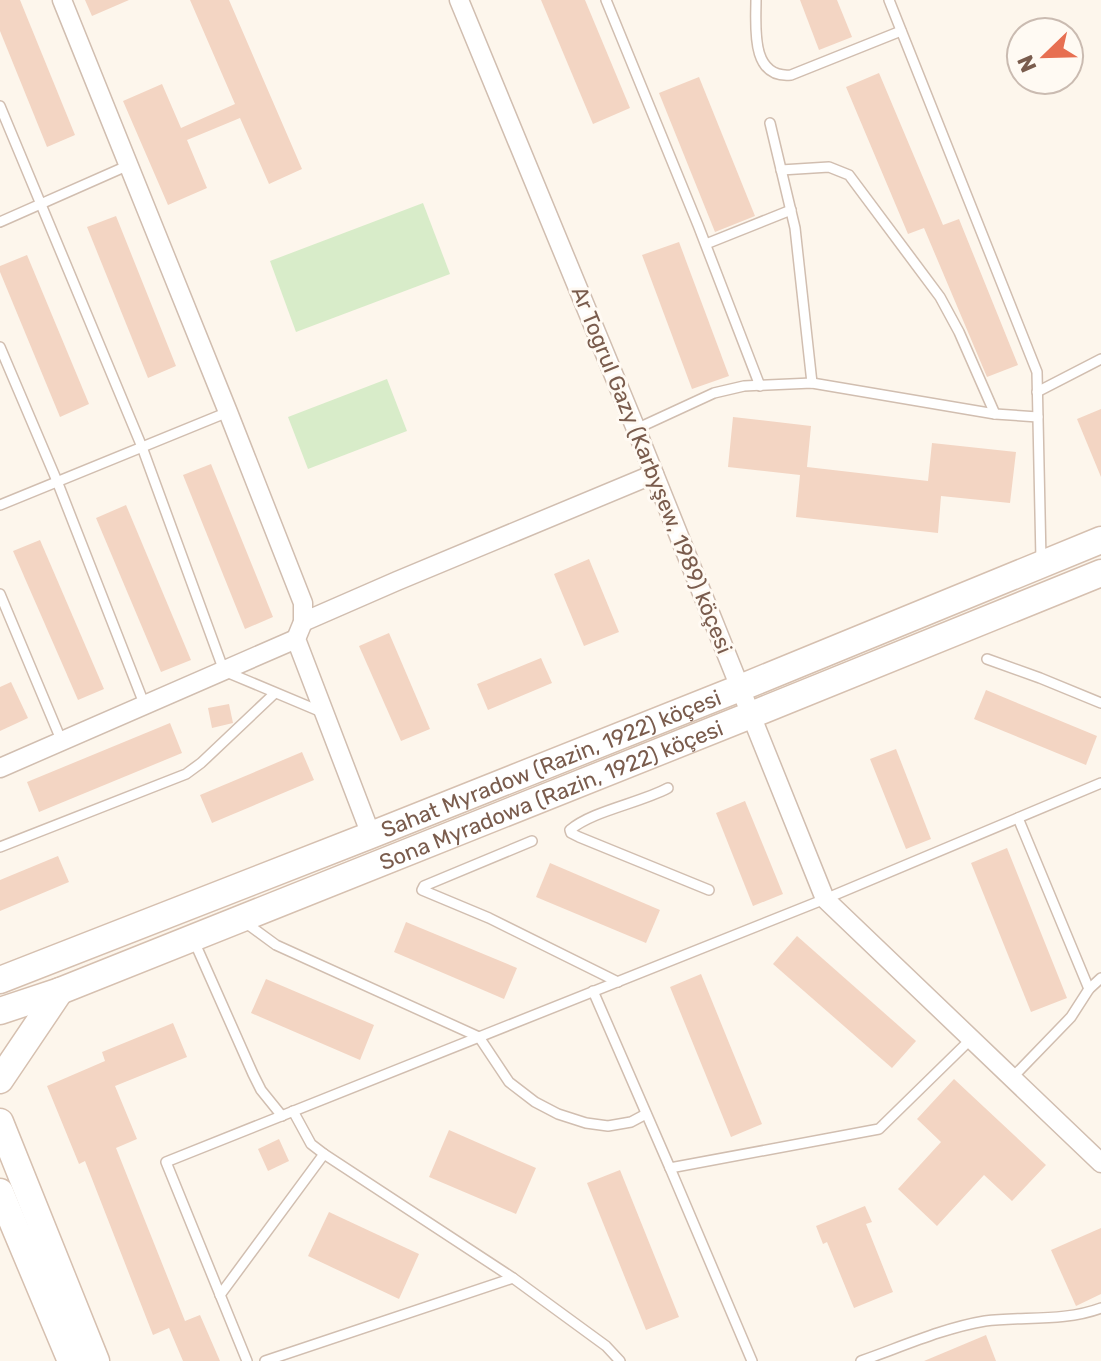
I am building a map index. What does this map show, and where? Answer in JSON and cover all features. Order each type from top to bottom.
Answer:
[{"type":"main road","name":"Sahat Myradow (Razin, 1922) köçesi","points":[[0,980],[740,688],[1101,540]]},
{"type":"main road","name":"Sona Myradowa (Razin, 1922) köçesi","points":[[0,1011],[60,991],[1101,573]]},
{"type":"main road","points":[[0,1080],[60,991]]},
{"type":"main road","points":[[0,1122],[96,1361]]},
{"type":"main road","points":[[0,1192],[71,1361]]},
{"type":"street","points":[[62,0],[303,603],[300,631],[324,713],[371,835]]},
{"type":"street","name":"Ar Togrul Gazy (Karbyşew, 1989) köçesi","points":[[459,0],[825,899],[1101,1163]]},
{"type":"street","points":[[0,768],[224,671],[397,581],[654,474]]},
{"type":"lane","points":[[606,0],[706,244],[760,386]]},
{"type":"lane","points":[[756,0],[758,53],[769,69],[784,76],[901,31]]},
{"type":"lane","points":[[889,0],[1037,372],[1042,563]]},
{"type":"lane","points":[[0,106],[142,447],[224,671],[324,713]]},
{"type":"lane","points":[[770,123],[795,228],[812,383]]},
{"type":"lane","points":[[0,222],[129,165]]},
{"type":"lane","points":[[781,170],[829,167],[849,175],[940,297],[995,414]]},
{"type":"lane","points":[[706,244],[791,210]]},
{"type":"lane","points":[[0,347],[57,481],[145,706]]},
{"type":"lane","points":[[1037,392],[1101,359]]},
{"type":"lane","points":[[636,429],[714,393],[744,386],[812,383],[995,414],[1038,417]]},
{"type":"lane","points":[[0,505],[228,412]]},
{"type":"lane","points":[[0,594],[4,612],[62,742]]},
{"type":"lane","points":[[987,659],[1101,703]]},
{"type":"lane","points":[[1,843],[186,774],[275,693]]},
{"type":"lane","points":[[247,1361],[166,1162],[825,899],[1101,783]]},
{"type":"lane","points":[[668,788],[585,820],[570,830],[571,833],[709,890]]},
{"type":"lane","points":[[1018,818],[1089,989]]},
{"type":"lane","points":[[532,841],[424,886],[422,890],[489,918],[618,982]]},
{"type":"lane","points":[[240,918],[276,945],[479,1037],[509,1082],[535,1102],[558,1114],[608,1126],[631,1122],[646,1114]]},
{"type":"lane","points":[[193,937],[253,1074],[261,1090],[282,1116]]},
{"type":"lane","points":[[1012,1078],[1071,1017],[1089,989],[1101,978]]},
{"type":"lane","points":[[593,991],[752,1361]]},
{"type":"lane","points":[[670,1168],[879,1129],[971,1039]]},
{"type":"lane","points":[[293,1111],[311,1144],[324,1154],[513,1278],[606,1346],[620,1361]]},
{"type":"lane","points":[[220,1295],[324,1154]]},
{"type":"lane","points":[[265,1361],[513,1278]]},
{"type":"lane","points":[[861,1361],[974,1324],[1008,1319],[1054,1318],[1101,1308]]},
{"type":"green space","points":[[423,203],[450,274],[296,332],[270,261]]},
{"type":"green space","points":[[387,379],[407,431],[308,469],[288,417]]},
{"type":"building","points":[[0,0],[20,0],[75,135],[47,147],[0,31]]},
{"type":"building","points":[[85,0],[129,0],[92,16]]},
{"type":"building","points":[[190,0],[229,0],[302,169],[269,184],[240,118],[187,140],[207,188],[168,205],[123,101],[162,84],[181,128],[235,104]]},
{"type":"building","points":[[541,0],[585,0],[630,108],[593,124]]},
{"type":"building","points":[[800,0],[837,0],[852,37],[819,50]]},
{"type":"building","points":[[879,73],[943,225],[959,219],[1018,365],[987,377],[924,228],[908,234],[846,87]]},
{"type":"building","points":[[699,77],[755,216],[715,232],[659,93]]},
{"type":"building","points":[[116,216],[176,366],[148,378],[87,227]]},
{"type":"building","points":[[679,242],[729,376],[692,389],[642,255]]},
{"type":"building","points":[[27,255],[89,404],[60,417],[0,272],[0,266]]},
{"type":"building","points":[[1101,409],[1101,477],[1077,419]]},
{"type":"building","points":[[733,417],[811,426],[807,467],[928,481],[932,443],[1016,452],[1010,503],[941,496],[938,533],[796,517],[800,475],[728,467]]},
{"type":"building","points":[[211,464],[273,617],[245,629],[183,475]]},
{"type":"building","points":[[126,505],[191,660],[161,672],[96,518]]},
{"type":"building","points":[[40,540],[104,689],[78,700],[13,551]]},
{"type":"building","points":[[589,559],[619,632],[584,646],[554,574]]},
{"type":"building","points":[[389,633],[430,729],[401,741],[359,646]]},
{"type":"building","points":[[541,658],[552,683],[488,710],[477,684]]},
{"type":"building","points":[[11,682],[28,718],[0,731],[0,687]]},
{"type":"building","points":[[986,690],[1097,736],[1086,765],[974,719]]},
{"type":"building","points":[[229,704],[233,723],[212,728],[208,708]]},
{"type":"building","points":[[170,723],[182,753],[39,812],[27,782]]},
{"type":"building","points":[[896,749],[931,839],[906,849],[870,759]]},
{"type":"building","points":[[302,752],[314,780],[212,823],[200,795]]},
{"type":"building","points":[[745,801],[783,894],[753,906],[716,813]]},
{"type":"building","points":[[1007,848],[1067,998],[1031,1012],[971,863]]},
{"type":"building","points":[[58,856],[69,882],[0,911],[0,880]]},
{"type":"building","points":[[550,863],[660,910],[646,943],[536,897]]},
{"type":"building","points":[[406,922],[517,968],[504,999],[394,952]]},
{"type":"building","points":[[797,936],[916,1041],[892,1068],[773,964]]},
{"type":"building","points":[[701,974],[762,1124],[731,1137],[670,987]]},
{"type":"building","points":[[266,979],[374,1025],[360,1060],[251,1013]]},
{"type":"building","points":[[173,1023],[187,1057],[115,1086],[137,1139],[116,1148],[185,1321],[200,1315],[220,1361],[183,1361],[169,1328],[153,1335],[85,1161],[79,1164],[47,1086],[105,1061],[102,1052]]},
{"type":"building","points":[[954,1079],[1046,1165],[1012,1201],[984,1175],[937,1226],[898,1189],[941,1142],[917,1119]]},
{"type":"building","points":[[449,1130],[536,1168],[516,1214],[429,1177]]},
{"type":"building","points":[[279,1139],[289,1161],[268,1171],[258,1149]]},
{"type":"building","points":[[620,1170],[679,1317],[646,1330],[587,1183]]},
{"type":"building","points":[[865,1206],[872,1222],[866,1224],[893,1292],[854,1308],[827,1242],[823,1244],[816,1226]]},
{"type":"building","points":[[329,1212],[419,1254],[399,1299],[308,1256]]},
{"type":"building","points":[[1101,1228],[1101,1294],[1076,1306],[1051,1250]]},
{"type":"building","points":[[986,1335],[996,1361],[924,1361]]}]
